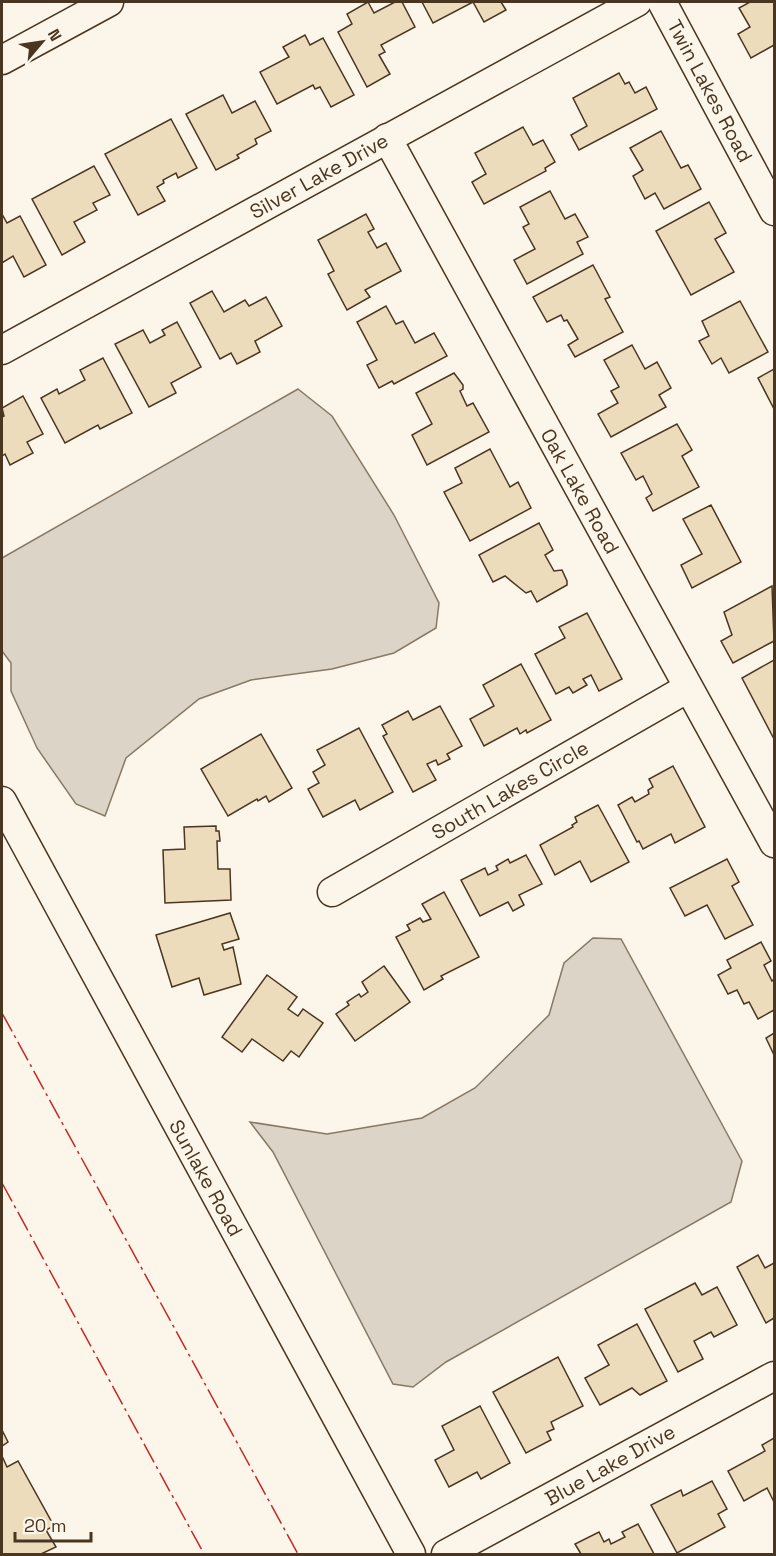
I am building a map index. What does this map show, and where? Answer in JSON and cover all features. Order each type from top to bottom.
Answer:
[{"type":"street","points":[[2,60],[106,2]]},
{"type":"street","name":"Silver Lake Drive","points":[[2,350],[637,2]]},
{"type":"street","name":"Twin Lakes Road","points":[[662,2],[774,211]]},
{"type":"street","name":"Oak Lake Road","points":[[387,138],[774,843]]},
{"type":"street","name":"South Lakes Circle","points":[[332,892],[688,688]]},
{"type":"street","name":"Sunlake Road","points":[[2,801],[411,1554]]},
{"type":"street","name":"Blue Lake Drive","points":[[446,1554],[774,1376]]},
{"type":"shaded area","points":[[298,389],[332,416],[394,515],[439,603],[436,628],[394,653],[332,669],[251,680],[199,699],[126,758],[105,816],[76,804],[37,748],[11,691],[11,663],[2,651],[2,558]]},
{"type":"shaded area","points":[[593,938],[621,939],[742,1161],[731,1202],[446,1362],[413,1387],[393,1384],[273,1152],[250,1122],[327,1134],[422,1118],[475,1088],[549,1015],[564,963]]},
{"type":"building","points":[[368,2],[374,13],[395,2],[402,2],[415,27],[381,45],[385,52],[379,55],[390,74],[367,87],[338,32],[352,24],[347,14]]},
{"type":"building","points":[[422,2],[473,2],[433,23]]},
{"type":"building","points":[[473,2],[501,2],[506,10],[484,22]]},
{"type":"building","points":[[750,2],[774,2],[774,45],[751,58],[738,34],[750,27],[739,8]]},
{"type":"building","points":[[305,35],[310,45],[323,38],[354,95],[331,107],[320,87],[315,89],[313,85],[277,104],[260,72],[289,57],[283,47]]},
{"type":"building","points":[[619,73],[625,84],[629,82],[635,93],[646,87],[657,109],[579,150],[571,135],[587,126],[573,98]]},
{"type":"building","points":[[223,95],[232,113],[255,101],[271,131],[255,139],[257,144],[237,155],[239,158],[216,170],[186,114]]},
{"type":"building","points":[[171,119],[197,168],[178,178],[176,173],[163,180],[164,183],[157,187],[165,201],[138,215],[105,154]]},
{"type":"building","points":[[523,127],[533,145],[543,140],[555,162],[545,168],[546,171],[484,204],[472,182],[486,174],[475,153]]},
{"type":"building","points":[[661,131],[681,168],[688,165],[701,189],[664,209],[655,193],[645,199],[633,176],[643,170],[630,148]]},
{"type":"building","points":[[94,166],[110,195],[93,203],[97,210],[74,222],[85,242],[62,255],[32,199]]},
{"type":"building","points":[[550,191],[565,219],[575,214],[588,237],[577,242],[583,254],[527,284],[514,260],[535,249],[523,227],[529,224],[520,207]]},
{"type":"building","points":[[709,202],[726,233],[715,239],[734,272],[691,295],[656,231]]},
{"type":"building","points":[[2,214],[7,223],[20,216],[46,265],[24,277],[13,256],[2,263]]},
{"type":"building","points":[[366,214],[374,229],[368,232],[377,248],[386,243],[401,271],[365,290],[370,297],[347,310],[328,274],[334,271],[318,240]]},
{"type":"building","points":[[593,265],[610,297],[605,299],[623,332],[575,357],[568,345],[578,339],[567,320],[564,321],[561,315],[547,322],[533,297]]},
{"type":"building","points":[[212,291],[224,312],[245,300],[249,306],[266,297],[282,326],[255,341],[260,352],[237,364],[231,353],[220,359],[190,303]]},
{"type":"building","points":[[740,301],[768,352],[729,373],[721,358],[712,364],[699,341],[709,336],[702,321]]},
{"type":"building","points":[[386,306],[396,324],[403,321],[415,343],[434,333],[447,356],[394,384],[392,381],[379,388],[367,365],[377,360],[357,322]]},
{"type":"building","points":[[177,322],[201,367],[171,383],[176,393],[149,407],[115,344],[143,330],[150,343],[165,335],[162,330]]},
{"type":"building","points":[[632,345],[645,369],[657,362],[671,388],[659,395],[666,407],[611,437],[598,414],[618,403],[611,391],[619,387],[604,360]]},
{"type":"building","points":[[103,358],[132,413],[100,429],[98,425],[65,443],[41,398],[57,389],[59,394],[85,380],[80,370]]},
{"type":"building","points":[[774,369],[774,409],[758,378]]},
{"type":"building","points":[[454,373],[463,385],[460,391],[467,406],[473,403],[489,432],[427,465],[412,435],[432,424],[416,393]]},
{"type":"building","points":[[23,396],[43,434],[27,442],[33,453],[10,465],[5,454],[2,456],[2,417],[4,416],[2,408]]},
{"type":"building","points":[[677,424],[692,450],[682,456],[699,487],[653,511],[646,498],[652,494],[643,476],[636,480],[621,453]]},
{"type":"building","points":[[490,449],[510,487],[518,482],[531,508],[470,541],[444,492],[462,483],[455,468]]},
{"type":"building","points":[[711,505],[741,562],[692,588],[681,565],[702,554],[683,519]]},
{"type":"building","points":[[539,523],[553,550],[545,555],[554,571],[562,570],[567,585],[537,602],[531,591],[526,593],[505,576],[493,582],[479,555]]},
{"type":"building","points":[[772,586],[774,641],[733,663],[721,641],[732,635],[724,612]]},
{"type":"building","points":[[587,613],[622,679],[599,691],[591,675],[583,679],[587,685],[573,693],[569,687],[556,694],[535,654],[565,638],[559,627]]},
{"type":"building","points":[[774,660],[774,739],[742,678]]},
{"type":"building","points":[[521,664],[551,720],[527,733],[526,730],[520,734],[517,728],[484,746],[470,719],[494,706],[483,685]]},
{"type":"building","points":[[440,706],[462,746],[447,754],[450,759],[438,765],[436,760],[427,764],[436,780],[413,792],[383,736],[387,734],[382,725],[408,711],[413,720]]},
{"type":"building","points":[[359,728],[393,792],[360,810],[355,800],[323,817],[308,789],[319,783],[313,772],[325,765],[317,750]]},
{"type":"building","points":[[261,734],[292,788],[269,802],[266,796],[258,801],[257,799],[228,816],[201,769]]},
{"type":"building","points":[[673,766],[705,827],[675,843],[671,834],[643,849],[618,805],[632,797],[635,802],[649,794],[648,790],[653,787],[649,779]]},
{"type":"building","points":[[598,805],[629,862],[591,882],[580,861],[555,875],[540,845],[573,827],[572,825],[577,822],[575,817]]},
{"type":"building","points":[[216,826],[220,841],[217,841],[218,869],[230,869],[231,900],[165,903],[163,850],[185,849],[184,827]]},
{"type":"building","points":[[526,855],[542,884],[519,895],[524,905],[513,911],[508,902],[480,916],[461,880],[485,868],[488,875],[498,870],[496,866],[508,859],[510,863]]},
{"type":"building","points":[[727,859],[739,882],[732,886],[753,925],[725,939],[707,905],[685,916],[670,888]]},
{"type":"building","points":[[444,892],[479,957],[441,976],[443,979],[424,990],[396,937],[410,930],[407,925],[420,918],[423,922],[431,919],[422,904]]},
{"type":"building","points":[[230,913],[239,939],[222,944],[224,950],[233,947],[241,984],[204,995],[199,978],[172,987],[156,935]]},
{"type":"building","points":[[761,942],[771,961],[764,965],[772,981],[774,979],[774,1010],[758,1019],[749,1002],[744,1004],[737,990],[728,994],[718,975],[731,968],[727,960]]},
{"type":"building","points":[[384,966],[410,1002],[355,1041],[336,1014],[349,1005],[347,1002],[359,994],[361,997],[368,992],[362,982]]},
{"type":"building","points":[[267,975],[297,997],[288,1009],[298,1016],[303,1009],[323,1023],[299,1057],[291,1051],[283,1061],[252,1039],[242,1052],[222,1037]]},
{"type":"building","points":[[774,1033],[774,1055],[766,1038]]},
{"type":"building","points":[[758,1255],[765,1268],[774,1263],[774,1318],[766,1323],[737,1267]]},
{"type":"building","points":[[695,1283],[702,1295],[717,1287],[737,1325],[714,1337],[711,1332],[694,1341],[703,1359],[678,1372],[645,1309]]},
{"type":"building","points":[[637,1324],[667,1381],[640,1395],[632,1388],[600,1405],[585,1378],[609,1365],[598,1345]]},
{"type":"building","points":[[558,1357],[583,1406],[551,1422],[554,1429],[547,1432],[551,1440],[526,1453],[493,1392]]},
{"type":"building","points":[[480,1406],[510,1463],[481,1479],[477,1472],[449,1487],[435,1460],[454,1450],[442,1426]]},
{"type":"building","points":[[2,1430],[8,1442],[2,1446]]},
{"type":"building","points":[[774,1438],[774,1502],[767,1488],[744,1501],[728,1471],[765,1451],[762,1445]]},
{"type":"building","points":[[2,1456],[7,1467],[18,1461],[54,1526],[46,1530],[56,1547],[41,1554],[2,1554]]},
{"type":"building","points":[[712,1481],[727,1509],[718,1514],[725,1527],[677,1553],[651,1505],[681,1490],[683,1496]]},
{"type":"building","points":[[638,1524],[654,1554],[581,1554],[575,1544],[599,1532],[604,1542],[609,1539],[611,1544],[625,1537],[622,1532]]},
{"type":"power","points":[[2,1013],[298,1554]]},
{"type":"power","points":[[2,1183],[204,1554]]}]
